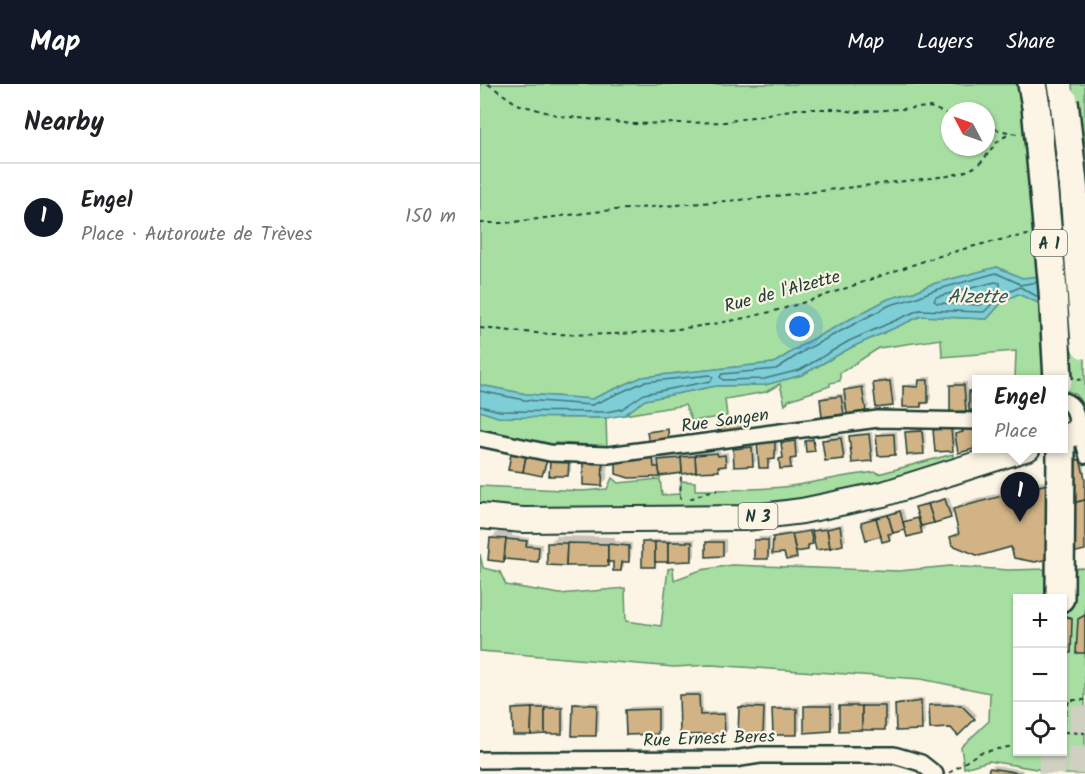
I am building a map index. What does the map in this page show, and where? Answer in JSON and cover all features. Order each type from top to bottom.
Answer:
[{"type":"highway","name":"A 1","points":[[1062,92],[1074,192],[1085,345]]},
{"type":"highway","name":"A 1","points":[[1034,95],[1053,290],[1058,375]]},
{"type":"highway","points":[[1060,594],[1072,437]]},
{"type":"main road","name":"N 3","points":[[480,516],[523,520],[747,518],[813,509],[884,494],[1012,453]]},
{"type":"street","points":[[1068,403],[1075,410],[1072,437]]},
{"type":"street","name":"Rue Sangen","points":[[480,438],[550,453],[608,455],[878,419],[972,421]]},
{"type":"street","name":"Rue Ernest Beres","points":[[480,760],[590,767],[734,759],[760,755],[894,755],[921,763],[935,774]]},
{"type":"lane","points":[[1072,437],[1085,459]]},
{"type":"path","points":[[488,84],[517,104],[560,116],[632,124],[725,122],[796,110],[834,109],[856,112],[930,107],[941,111]]},
{"type":"path","points":[[995,129],[1008,132],[995,144]]},
{"type":"path","points":[[480,224],[751,199],[948,176],[969,170],[981,163],[985,156]]},
{"type":"path","name":"Rue de l'Alzette","points":[[480,328],[554,334],[629,332],[701,326],[791,306],[933,258],[1007,238],[1031,234]]},
{"type":"path","points":[[680,504],[681,475]]},
{"type":"path","points":[[689,500],[717,489]]},
{"type":"path","points":[[1067,709],[1069,700],[1085,700]]},
{"type":"path","points":[[1067,732],[1085,733]]},
{"type":"path","points":[[948,774],[979,753],[1013,746]]},
{"type":"green space","points":[[480,84],[1020,84],[1023,107],[1073,100],[1072,84],[1085,84],[1085,272],[1022,278],[997,267],[929,285],[888,299],[804,344],[774,363],[642,377],[592,399],[526,394],[480,385]]},
{"type":"green space","points":[[1018,294],[1041,304],[1085,302],[1085,411],[1077,395],[1068,391],[1068,375],[1015,375],[1016,351],[942,357],[941,339],[879,348],[840,373],[840,381],[789,400],[785,405],[780,384],[766,392],[725,399],[727,416],[692,421],[685,405],[624,415],[645,400],[716,386],[765,385],[802,375],[852,347],[921,316],[987,319],[1003,301]]},
{"type":"green space","points":[[480,411],[498,417],[606,418],[607,450],[592,450],[592,445],[555,443],[552,449],[480,434]]},
{"type":"green space","points":[[953,454],[953,460],[879,482],[803,499],[747,506],[525,508],[480,505],[480,486],[582,491],[607,489],[612,478],[618,483],[660,479],[662,495],[680,494],[681,481],[695,482],[695,490],[761,489],[865,473],[877,472],[878,474]]},
{"type":"green space","points":[[480,554],[483,568],[500,572],[506,585],[560,594],[625,588],[626,621],[661,626],[668,569],[673,568],[674,580],[701,570],[732,565],[899,571],[950,566],[1009,570],[1085,568],[1085,774],[1066,774],[989,761],[964,768],[961,747],[989,721],[990,693],[921,679],[711,665],[674,667],[480,651]]},
{"type":"water","name":"Alzette","points":[[997,267],[1022,278],[1085,272],[1085,302],[1041,304],[1018,294],[1003,301],[987,319],[921,316],[852,347],[802,375],[765,385],[716,386],[645,400],[624,415],[606,418],[498,417],[480,411],[480,385],[526,394],[592,399],[642,377],[774,363],[804,344],[888,299],[929,285]]},
{"type":"building","points":[[919,380],[928,380],[928,403],[921,403],[921,407],[903,407],[903,386],[918,387]]},
{"type":"building","points":[[890,381],[893,406],[876,408],[873,383]]},
{"type":"building","points":[[950,385],[964,385],[966,411],[950,412]]},
{"type":"building","points":[[862,387],[866,411],[847,414],[844,390]]},
{"type":"building","points":[[969,391],[972,391],[972,410],[969,410]]},
{"type":"building","points":[[841,396],[844,414],[822,417],[820,399]]},
{"type":"building","points":[[741,419],[743,433],[719,435],[718,422]]},
{"type":"building","points":[[972,427],[972,450],[958,453],[955,434],[963,432],[962,429]]},
{"type":"building","points":[[951,428],[953,451],[935,452],[933,430]]},
{"type":"building","points":[[668,429],[669,442],[649,445],[647,432]]},
{"type":"building","points":[[922,431],[924,454],[907,455],[905,432]]},
{"type":"building","points":[[869,434],[872,461],[852,463],[849,436]]},
{"type":"building","points":[[894,434],[895,455],[878,456],[876,435]]},
{"type":"building","points":[[841,438],[844,459],[825,461],[822,440]]},
{"type":"building","points":[[813,439],[815,451],[806,452],[805,441]]},
{"type":"building","points":[[775,440],[775,459],[768,460],[768,468],[759,468],[757,442]]},
{"type":"building","points":[[795,441],[796,458],[790,459],[791,468],[780,469],[779,459],[783,458],[781,443]]},
{"type":"building","points":[[752,447],[753,466],[734,467],[733,449]]},
{"type":"building","points":[[717,453],[718,456],[725,455],[726,466],[718,467],[719,471],[696,472],[695,455]]},
{"type":"building","points":[[511,454],[526,456],[523,472],[508,470]]},
{"type":"building","points":[[526,456],[547,460],[542,476],[523,472]]},
{"type":"building","points":[[695,456],[696,472],[682,474],[681,457]]},
{"type":"building","points":[[653,458],[654,467],[659,467],[660,477],[629,478],[616,474],[616,462]]},
{"type":"building","points":[[681,458],[682,473],[660,476],[658,460]]},
{"type":"building","points":[[1080,459],[1085,478],[1085,500],[1069,504],[1057,466]]},
{"type":"building","points":[[550,461],[569,461],[568,476],[549,476]]},
{"type":"building","points":[[583,462],[603,462],[602,486],[583,485]]},
{"type":"building","points":[[1062,480],[1069,504],[1085,500],[1085,550],[1035,562],[1014,558],[1011,547],[979,556],[952,545],[950,537],[959,534],[953,509]]},
{"type":"building","points":[[945,499],[951,518],[934,523],[928,504]]},
{"type":"building","points":[[928,504],[934,523],[921,526],[915,507]]},
{"type":"building","points":[[900,511],[905,530],[893,533],[888,515]]},
{"type":"building","points":[[888,515],[893,533],[888,534],[890,540],[882,542],[876,518]]},
{"type":"building","points":[[876,518],[881,536],[866,540],[861,522]]},
{"type":"building","points":[[918,518],[922,533],[907,537],[903,522]]},
{"type":"building","points":[[840,526],[843,545],[830,548],[827,529]]},
{"type":"building","points":[[827,529],[830,548],[816,550],[812,531]]},
{"type":"building","points":[[810,531],[813,544],[808,545],[808,550],[796,552],[792,534]]},
{"type":"building","points":[[792,534],[797,558],[786,560],[784,553],[772,554],[773,537]]},
{"type":"building","points":[[490,538],[506,539],[504,562],[488,560]]},
{"type":"building","points":[[506,539],[527,541],[526,546],[539,547],[538,562],[504,559]]},
{"type":"building","points":[[754,540],[768,540],[768,559],[754,559]]},
{"type":"building","points":[[642,542],[655,542],[655,567],[642,567]]},
{"type":"building","points":[[655,542],[668,542],[668,562],[655,562]]},
{"type":"building","points":[[668,542],[692,542],[692,561],[668,562]]},
{"type":"building","points":[[706,542],[723,542],[723,556],[706,557]]},
{"type":"building","points":[[547,543],[567,543],[566,566],[547,565]]},
{"type":"building","points":[[567,543],[608,544],[608,566],[566,566]]},
{"type":"building","points":[[608,544],[629,546],[629,562],[622,562],[621,571],[613,571],[613,562],[608,562]]},
{"type":"building","points":[[1085,615],[1085,653],[1076,653],[1078,619]]},
{"type":"building","points":[[1067,616],[1072,619],[1071,653],[1067,653]]},
{"type":"building","points":[[679,695],[699,695],[700,715],[724,714],[725,734],[680,735]]},
{"type":"building","points":[[921,701],[922,730],[896,731],[895,705]]},
{"type":"building","points":[[573,704],[597,705],[596,736],[572,736]]},
{"type":"building","points":[[929,705],[961,705],[975,719],[958,736],[951,728],[930,729]]},
{"type":"building","points":[[804,706],[831,706],[831,731],[804,733]]},
{"type":"building","points":[[839,706],[862,706],[862,730],[839,731]]},
{"type":"building","points":[[862,706],[885,706],[885,730],[862,730]]},
{"type":"building","points":[[739,707],[764,708],[763,736],[738,735]]},
{"type":"building","points":[[532,708],[531,735],[513,735],[512,709]]},
{"type":"building","points":[[532,708],[545,708],[545,734],[531,735]]},
{"type":"building","points":[[545,708],[562,708],[562,734],[545,734]]},
{"type":"building","points":[[658,709],[658,734],[626,735],[625,710]]},
{"type":"building","points":[[772,709],[797,709],[797,735],[773,735]]},
{"type":"building","points":[[989,768],[1020,773],[1020,774],[988,774]]},
{"type":"tunnel","points":[[1081,774],[1085,692]]},
{"type":"tunnel","points":[[1052,774],[1053,756]]},
{"type":"place","name":"Engel","points":[[1020,522]]}]
